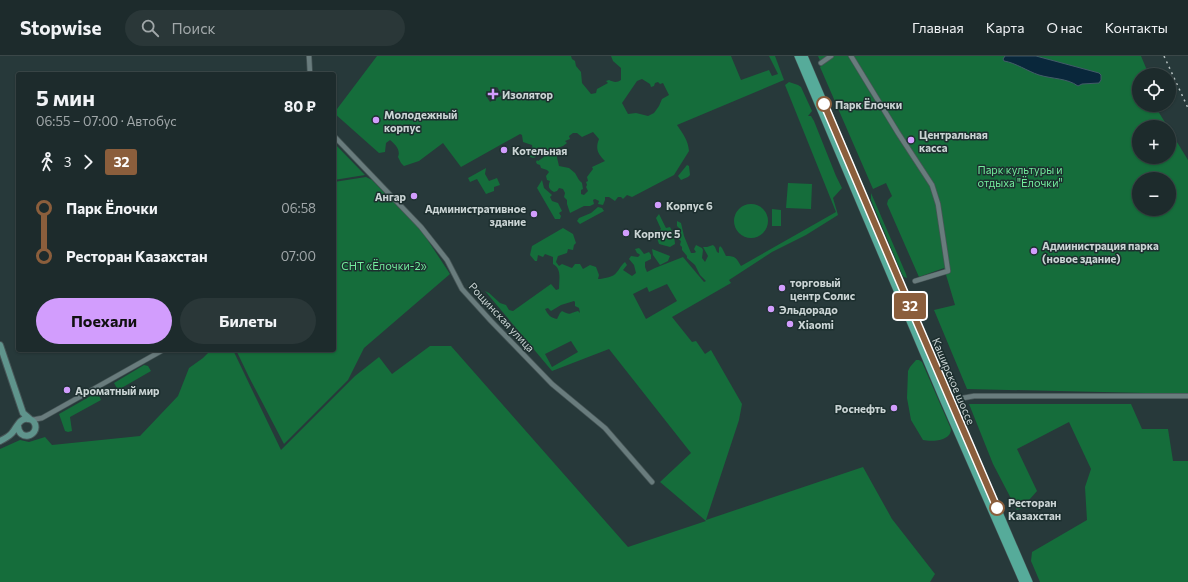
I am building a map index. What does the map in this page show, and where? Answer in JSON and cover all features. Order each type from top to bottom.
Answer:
[{"type":"main road","name":"Каширское шоссе","points":[[798,56],[949,404],[1029,582]]},
{"type":"main road","name":"Каширское шоссе","points":[[804,56],[1023,582]]},
{"type":"street","points":[[309,56],[310,72]]},
{"type":"street","points":[[821,63],[831,56]]},
{"type":"street","points":[[851,56],[932,185],[938,204],[948,270],[915,281]]},
{"type":"street","name":"Рощинская улица","points":[[336,138],[421,227],[447,260],[462,289],[491,321],[552,384],[605,428],[652,482]]},
{"type":"street","points":[[0,345],[23,413],[36,427]]},
{"type":"street","points":[[19,423],[25,419],[31,420],[42,418],[160,352]]},
{"type":"street","points":[[949,404],[974,396],[1188,396]]},
{"type":"street","points":[[10,436],[19,423],[23,413]]},
{"type":"street","points":[[0,441],[10,436],[29,436],[34,432],[42,418]]},
{"type":"street","points":[[19,423],[19,431],[23,435]]},
{"type":"green space","points":[[377,56],[571,56],[581,72],[582,83],[591,94],[596,93],[597,89],[608,83],[606,81],[609,80],[616,82],[621,80],[621,68],[613,61],[611,56],[731,56],[741,80],[769,70],[772,76],[778,74],[769,56],[775,56],[784,80],[677,125],[686,140],[689,151],[674,175],[632,197],[627,195],[623,199],[618,197],[615,201],[609,197],[605,197],[603,205],[598,204],[599,201],[595,199],[593,200],[594,204],[584,206],[570,213],[567,200],[564,197],[565,193],[563,189],[559,188],[554,192],[550,189],[550,181],[547,180],[546,176],[549,172],[541,168],[536,162],[544,157],[539,153],[534,158],[530,157],[530,155],[536,154],[536,152],[533,151],[532,145],[523,142],[522,135],[520,134],[461,167],[443,143],[419,161],[404,166],[398,157],[399,152],[397,147],[390,140],[386,143],[385,152],[379,153],[336,115],[336,110]],"holes":[[[642,79],[650,84],[651,87],[654,86],[655,83],[663,83],[669,95],[662,99],[654,113],[648,116],[636,113],[628,114],[622,103],[637,81]],[[497,87],[502,95],[490,102],[485,94]],[[593,132],[599,139],[597,146],[598,151],[605,161],[592,167],[593,169],[587,177],[588,181],[586,182],[588,191],[584,195],[581,194],[581,190],[583,189],[582,183],[575,173],[569,168],[559,166],[555,149],[567,143],[565,141],[570,139],[569,136],[573,133],[577,133],[582,137]]]},
{"type":"green space","name":"Парк культуры и отдыха \"Ёлочки\"","points":[[818,56],[1141,56],[1146,68],[1132,68],[1132,112],[1159,112],[1164,120],[1132,120],[1132,164],[1176,164],[1176,140],[1188,160],[1188,394],[967,389],[934,310],[955,305],[944,268],[919,277],[887,204],[888,200],[892,196],[886,183],[873,189],[820,67],[822,65]]},
{"type":"green space","points":[[789,82],[801,87],[812,111],[808,116],[811,116],[814,121],[842,188],[833,198],[838,215],[806,235],[772,252],[729,280],[731,283],[672,317],[692,342],[696,341],[705,354],[711,350],[742,404],[739,420],[706,520],[863,467],[892,519],[935,574],[930,582],[0,582],[0,449],[20,440],[29,442],[45,437],[52,445],[140,436],[178,396],[189,368],[209,352],[234,352],[281,450],[355,376],[379,357],[392,374],[430,346],[451,346],[628,547],[706,521],[660,482],[691,453],[609,349],[552,371],[485,291],[500,303],[506,305],[509,310],[513,311],[551,284],[556,290],[559,289],[559,271],[553,264],[553,257],[545,254],[543,257],[538,255],[537,261],[535,261],[530,255],[532,246],[563,228],[573,234],[576,243],[573,250],[568,249],[567,253],[558,256],[556,262],[559,266],[562,264],[572,268],[575,264],[580,264],[583,269],[590,265],[596,267],[599,275],[598,279],[600,279],[614,275],[625,262],[627,265],[623,270],[632,276],[636,273],[634,265],[629,259],[631,256],[638,257],[640,255],[635,249],[639,248],[644,254],[649,252],[651,255],[651,259],[645,262],[647,272],[683,257],[704,282],[706,281],[682,250],[680,245],[681,241],[678,239],[680,229],[677,226],[677,221],[681,223],[684,236],[691,253],[696,252],[694,249],[696,245],[702,248],[702,258],[705,262],[708,256],[703,247],[713,245],[719,253],[720,246],[726,256],[732,256],[735,258],[741,266],[836,212],[785,85]],"holes":[[[667,284],[677,301],[646,319],[633,294],[647,287],[649,292]],[[574,301],[575,306],[579,308],[580,313],[578,311],[569,314],[562,311],[557,319],[550,316],[545,309],[548,308],[551,311],[561,305]],[[571,341],[578,352],[552,367],[545,354]]]},
{"type":"green space","points":[[336,145],[365,175],[336,180]]},
{"type":"green space","points":[[687,165],[689,166],[690,175],[681,180],[678,176]]},
{"type":"green space","points":[[486,168],[485,174],[489,181],[497,178],[500,185],[494,187],[494,191],[486,194],[477,179],[470,182],[468,178]]},
{"type":"green space","name":"СНТ «Ёлочки-2»","points":[[366,177],[372,180],[421,230],[450,274],[364,348],[348,380],[284,444],[237,352],[336,352],[336,182]]},
{"type":"green space","points":[[542,180],[544,188],[552,195],[550,197],[552,201],[558,203],[562,211],[559,213],[561,216],[560,219],[555,219],[537,188]]},
{"type":"green space","points":[[788,183],[812,184],[811,209],[786,208]]},
{"type":"green space","points":[[871,193],[907,278],[902,274],[871,200]]},
{"type":"green space","points":[[751,204],[763,209],[768,221],[763,233],[751,238],[739,233],[734,221],[739,209]]},
{"type":"green space","points":[[598,207],[602,208],[604,211],[580,224],[577,221],[579,218],[591,213]]},
{"type":"green space","points":[[772,209],[781,210],[781,226],[772,226]]},
{"type":"green space","points":[[659,214],[666,228],[670,227],[674,235],[675,244],[670,247],[659,244],[655,232],[655,230],[659,231],[661,229],[656,218]]},
{"type":"green space","points":[[652,249],[670,256],[668,261],[660,265],[653,255]]},
{"type":"green space","points":[[916,360],[922,362],[951,429],[948,436],[940,440],[923,440],[911,420],[907,398],[908,371]]},
{"type":"green space","points":[[144,365],[148,366],[151,371],[118,390],[114,383]]},
{"type":"green space","points":[[98,393],[101,400],[70,417],[72,431],[65,431],[59,414]]},
{"type":"green space","points":[[969,404],[1131,404],[1142,429],[1168,429],[1173,461],[1188,461],[1188,582],[1040,582],[1031,561],[1032,552],[1087,520],[1085,487],[1091,469],[1069,422],[1017,449],[1037,491],[1022,508],[1017,510],[993,464]]},
{"type":"water","points":[[1005,56],[1036,56],[1099,73],[1101,75],[1101,80],[1099,83],[1082,84],[1078,86],[1064,80],[1039,75],[1013,63],[1004,61],[1003,59]]},
{"type":"railway","points":[[1164,56],[1188,108]]},
{"type":"bus line","name":"32","points":[[824,104],[997,508]]},
{"type":"place","name":"Изолятор","points":[[493,94]]},
{"type":"place","name":"Парк Ёлочки","points":[[824,104]]},
{"type":"place","name":"Молодежный корпус","points":[[376,120]]},
{"type":"place","name":"Центральная касса","points":[[911,140]]},
{"type":"place","name":"Котельная","points":[[504,150]]},
{"type":"place","name":"Ангар","points":[[414,196]]},
{"type":"place","name":"Корпус 6","points":[[658,205]]},
{"type":"place","name":"Административное здание","points":[[534,214]]},
{"type":"place","name":"Корпус 5","points":[[626,233]]},
{"type":"place","name":"Администрация парка (новое здание)","points":[[1034,251]]},
{"type":"place","name":"торговый центр Солис","points":[[782,288]]},
{"type":"place","name":"Эльдорадо","points":[[771,309]]},
{"type":"place","name":"Xiaomi","points":[[790,324]]},
{"type":"place","name":"Ароматный мир","points":[[67,390]]},
{"type":"place","name":"Роснефть","points":[[894,408]]},
{"type":"place","name":"Ресторан Казахстан","points":[[997,508]]}]
